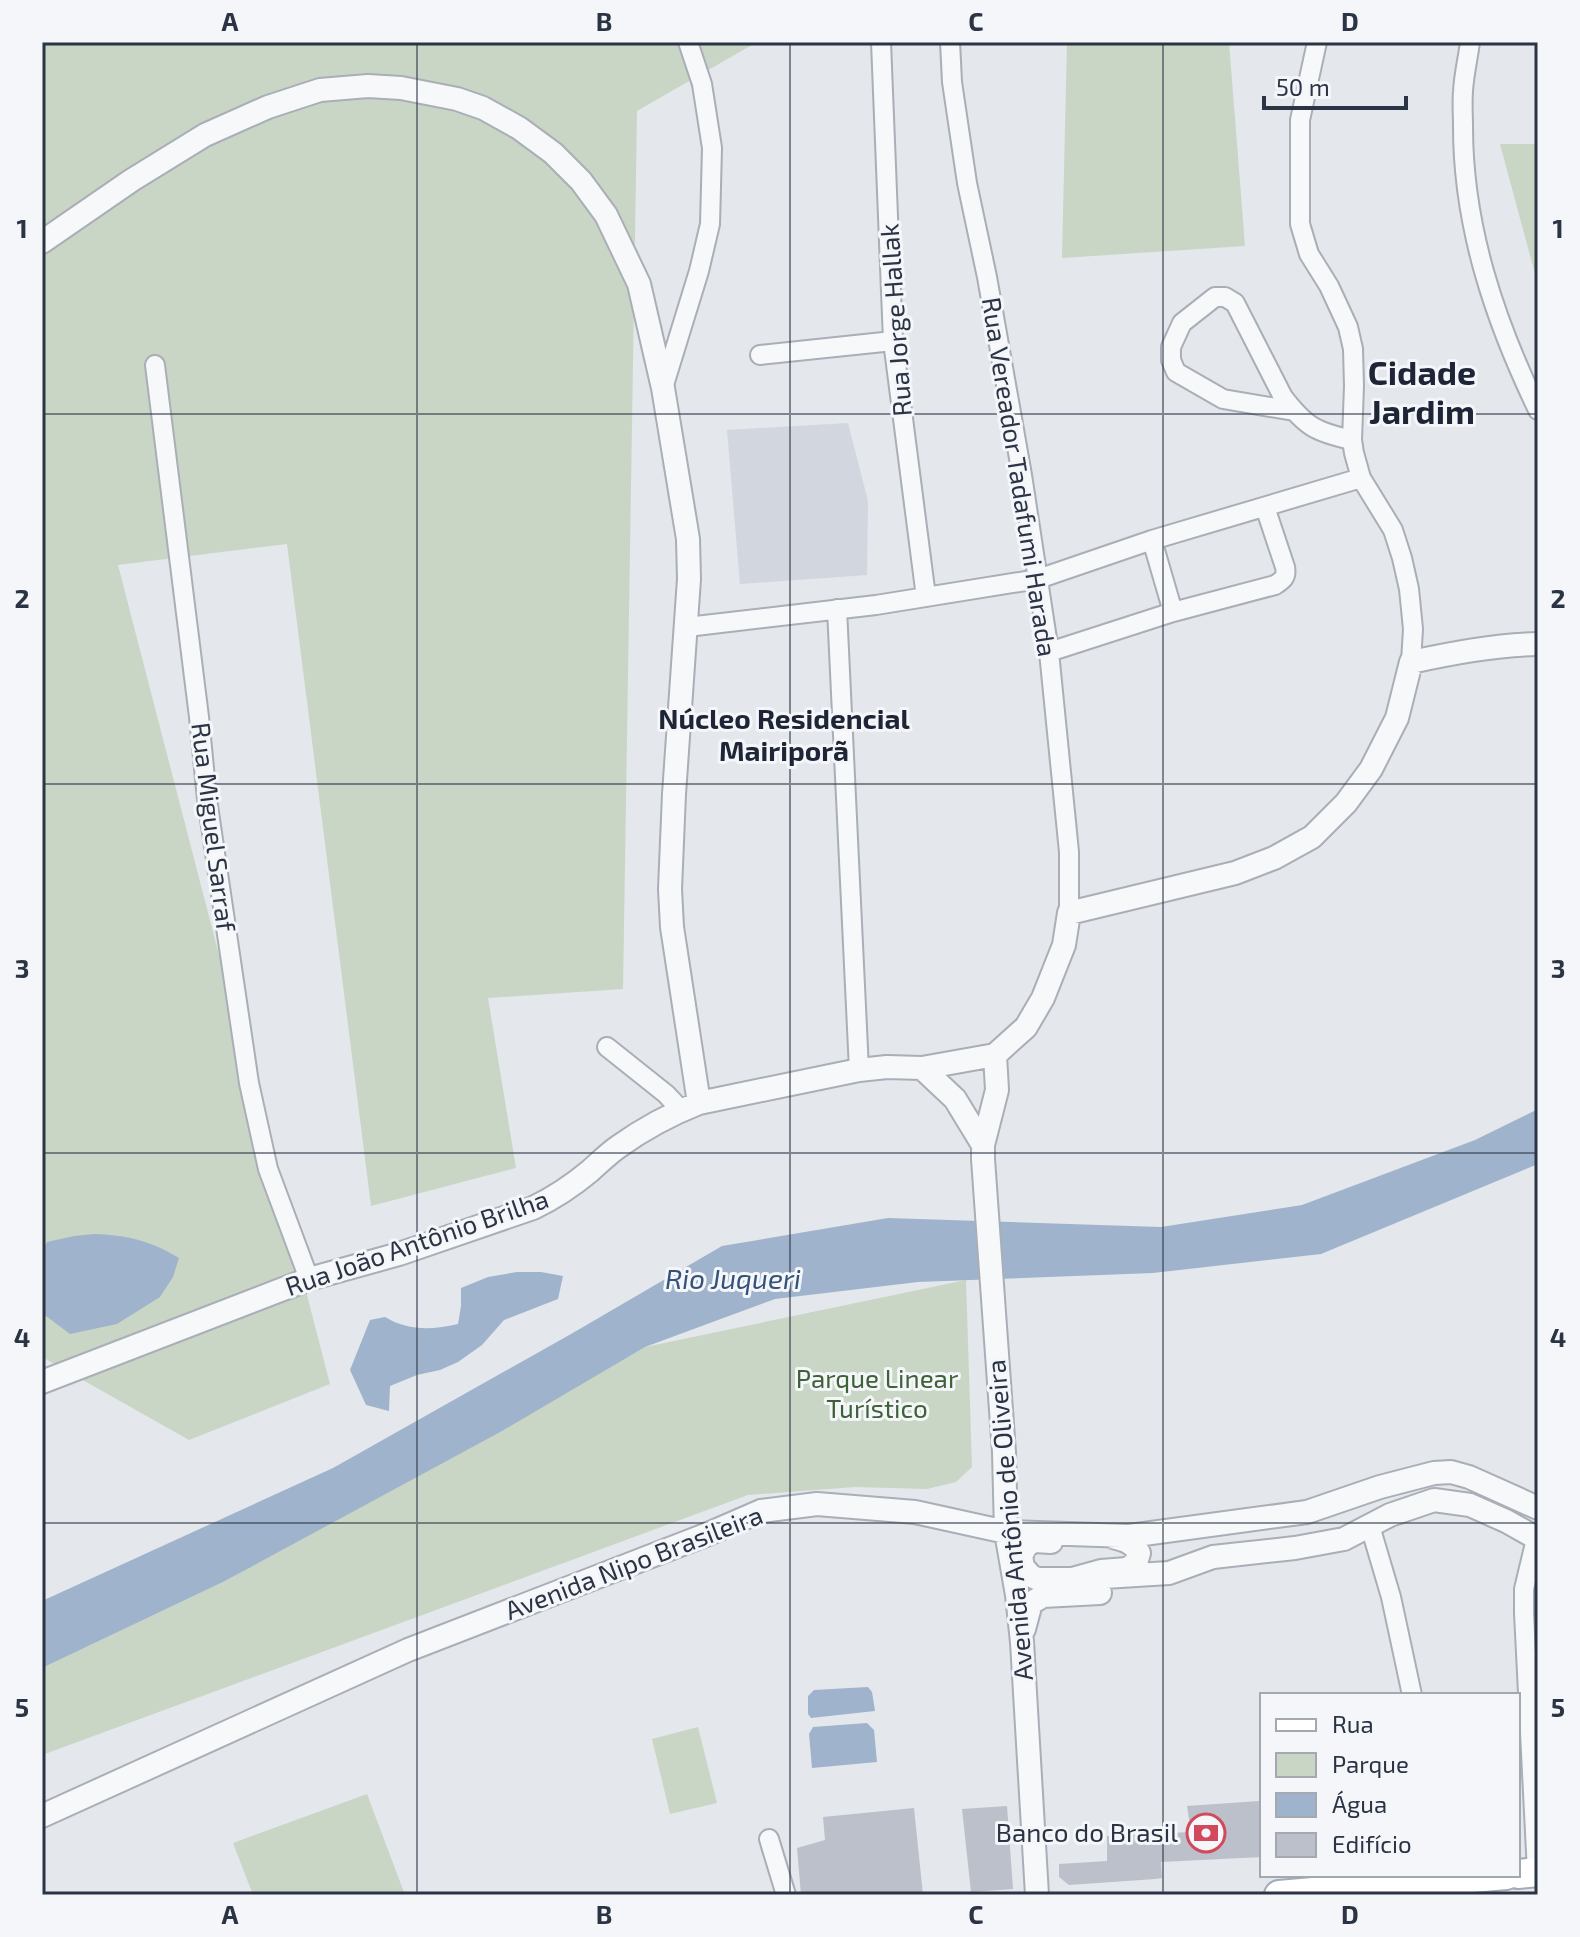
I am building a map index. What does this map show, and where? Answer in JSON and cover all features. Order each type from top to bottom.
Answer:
[{"type":"main road","points":[[1279,1895],[1451,1883],[1492,1877]]},
{"type":"street","points":[[663,388],[710,224],[712,148],[702,84],[688,42]]},
{"type":"street","name":"Rua Jorge Hallak","points":[[881,42],[893,341],[926,597]]},
{"type":"street","name":"Rua Vereador Tadafumi Harada","points":[[950,42],[952,82],[967,183],[1022,475],[1049,652],[1069,852],[1069,913]]},
{"type":"street","points":[[995,1055],[1026,1027],[1043,998],[1064,945],[1069,913],[1235,873],[1274,858],[1312,837],[1346,803],[1371,769],[1397,718],[1411,662],[1413,629],[1402,558],[1393,530],[1361,478],[1352,440],[1353,349],[1348,327],[1341,308],[1309,254],[1300,224],[1300,120],[1317,42]]},
{"type":"street","points":[[1470,42],[1463,92],[1467,197],[1484,275],[1517,366],[1538,410]]},
{"type":"street","points":[[42,242],[132,180],[205,135],[268,107],[320,90],[368,86],[401,88],[457,99],[483,108],[519,128],[553,153],[581,181],[606,215],[639,284],[663,388],[688,539],[687,627],[670,889],[690,1107]]},
{"type":"street","points":[[1294,411],[1223,399],[1176,372],[1171,360],[1171,347],[1182,323],[1215,297],[1225,297],[1235,303],[1283,397],[1302,421],[1322,433],[1352,440]]},
{"type":"street","points":[[760,355],[893,341]]},
{"type":"street","name":"Rua Miguel Sarraf","points":[[155,365],[207,799],[249,1083],[272,1180],[309,1279]]},
{"type":"street","points":[[687,627],[926,597],[1038,579],[1152,540],[1361,478]]},
{"type":"street","points":[[1049,652],[1173,612],[1275,585],[1286,576],[1285,567],[1265,507]]},
{"type":"street","points":[[1152,540],[1173,612]]},
{"type":"street","points":[[837,609],[859,1070]]},
{"type":"street","points":[[1411,662],[1508,645],[1538,644]]},
{"type":"street","points":[[607,1047],[666,1094],[690,1107]]},
{"type":"street","name":"Rua João Antônio Brilha","points":[[42,1382],[309,1279],[399,1254],[533,1208],[553,1199],[615,1148],[690,1107],[859,1070],[922,1068],[995,1055]]},
{"type":"street","name":"Avenida Antônio de Oliveira","points":[[995,1055],[997,1090],[983,1152],[1004,1452],[1006,1532],[1022,1642],[1037,1895]]},
{"type":"street","name":"Avenida Antônio de Oliveira","points":[[922,1068],[955,1099],[983,1152]]},
{"type":"street","name":"Avenida Nipo Brasileira","points":[[42,1816],[408,1650],[761,1511],[817,1504],[915,1512],[1006,1532],[1129,1536],[1307,1512],[1380,1487],[1434,1473],[1451,1472],[1538,1508]]},
{"type":"street","points":[[1022,1642],[1031,1603],[1043,1596],[1125,1591],[1213,1557],[1344,1539],[1390,1515],[1434,1500],[1470,1505],[1506,1521],[1537,1539],[1524,1589],[1524,1613],[1538,1872]]},
{"type":"street","points":[[1370,1526],[1391,1597],[1412,1693]]},
{"type":"street","points":[[1072,1579],[1101,1571],[1127,1569],[1136,1563],[1139,1553],[1129,1541],[1108,1536],[1080,1543],[1034,1541],[1026,1546],[1021,1556],[1023,1567],[1038,1579],[1072,1579],[1169,1573]]},
{"type":"street","points":[[769,1839],[786,1895]]},
{"type":"shaded area","points":[[848,423],[868,501],[867,575],[740,584],[727,430]]},
{"type":"green space","points":[[42,42],[757,42],[637,111],[623,989],[488,998],[516,1168],[371,1206],[287,544],[118,565],[330,1384],[189,1440],[42,1357]]},
{"type":"green space","points":[[1067,42],[1229,42],[1245,246],[1062,258]]},
{"type":"green space","points":[[1500,144],[1538,144],[1538,285]]},
{"type":"green space","name":"Parque Linear Turístico","points":[[966,1280],[972,1467],[956,1482],[927,1489],[855,1487],[748,1495],[42,1755],[42,1668],[223,1582],[645,1347]]},
{"type":"green space","points":[[698,1727],[717,1803],[670,1814],[652,1739]]},
{"type":"green space","points":[[367,1794],[405,1895],[253,1895],[233,1843]]},
{"type":"water","name":"Rio Juqueri","points":[[1538,1109],[1538,1164],[1321,1254],[1153,1273],[918,1282],[775,1299],[645,1347],[502,1431],[223,1582],[42,1668],[42,1601],[333,1468],[722,1246],[888,1218],[1161,1227],[1302,1205],[1475,1140]]},
{"type":"water","points":[[94,1234],[138,1240],[179,1258],[173,1277],[160,1297],[117,1324],[70,1334],[42,1313],[42,1251],[47,1242]]},
{"type":"water","points":[[517,1272],[563,1276],[558,1299],[504,1320],[482,1345],[458,1362],[390,1386],[389,1411],[366,1405],[350,1370],[370,1320],[385,1317],[402,1325],[420,1328],[458,1324],[461,1288],[488,1277]]},
{"type":"water","points":[[868,1687],[872,1692],[875,1711],[811,1718],[808,1714],[808,1696],[814,1690]]},
{"type":"water","points":[[867,1723],[874,1730],[877,1762],[812,1768],[809,1734],[813,1727]]},
{"type":"building","points":[[1259,1801],[1260,1857],[1161,1862],[1162,1878],[1155,1879],[1069,1885],[1059,1877],[1059,1864],[1107,1861],[1107,1836],[1191,1832],[1187,1806]]},
{"type":"building","points":[[1007,1806],[1013,1889],[971,1892],[962,1809]]},
{"type":"building","points":[[914,1808],[923,1895],[801,1895],[797,1848],[825,1840],[823,1817]]},
{"type":"place","name":"Banco do Brasil","points":[[1206,1833]]},
{"type":"district","name":"Cidade Jardim","points":[[1422,392]]},
{"type":"district","name":"Núcleo Residencial Mairiporã","points":[[784,735]]}]
